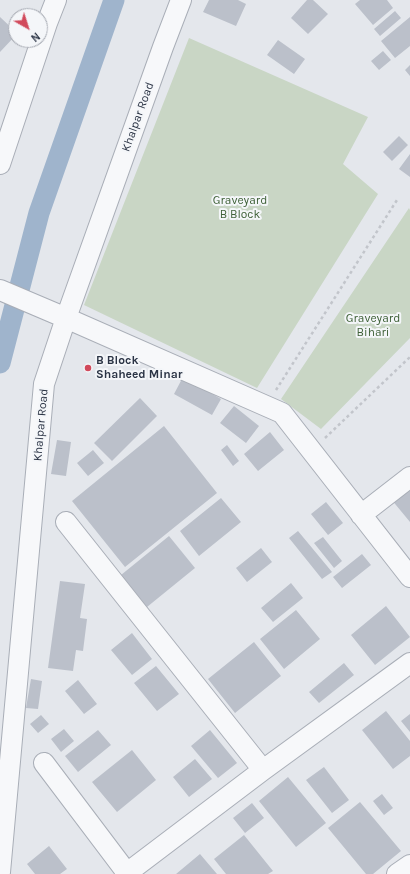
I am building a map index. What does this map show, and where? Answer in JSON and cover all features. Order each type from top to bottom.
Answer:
[{"type":"street","points":[[0,164],[46,23],[56,0]]},
{"type":"street","name":"Khalpar Road","points":[[0,872],[44,384],[57,314],[181,0]]},
{"type":"street","points":[[0,290],[282,413],[410,577]]},
{"type":"street","points":[[361,515],[410,476]]},
{"type":"street","points":[[66,522],[263,770]]},
{"type":"street","points":[[44,763],[127,874],[263,770],[410,663]]},
{"type":"street","points":[[398,874],[410,864]]},
{"type":"path","points":[[266,406],[397,200]]},
{"type":"path","points":[[312,451],[410,357]]},
{"type":"green space","name":"Graveyard B Block","points":[[189,38],[368,117],[343,164],[378,194],[257,388],[84,305]]},
{"type":"green space","name":"Graveyard Bihari","points":[[409,208],[410,338],[321,429],[281,399]]},
{"type":"building","points":[[209,0],[238,0],[246,4],[236,26],[203,12]]},
{"type":"building","points":[[307,0],[313,0],[328,14],[308,34],[291,18]]},
{"type":"building","points":[[360,0],[387,0],[393,8],[373,25],[355,4]]},
{"type":"building","points":[[395,11],[401,18],[380,36],[374,29]]},
{"type":"building","points":[[0,17],[8,24],[8,44],[0,52]]},
{"type":"building","points":[[410,17],[410,46],[395,58],[381,41]]},
{"type":"building","points":[[278,40],[305,59],[294,74],[267,55]]},
{"type":"building","points":[[383,51],[391,60],[379,70],[371,61]]},
{"type":"building","points":[[410,65],[410,76],[405,70]]},
{"type":"building","points":[[399,136],[408,145],[392,161],[383,152]]},
{"type":"building","points":[[410,154],[410,177],[399,169]]},
{"type":"building","points":[[183,377],[221,399],[212,415],[174,394]]},
{"type":"building","points":[[140,398],[157,416],[112,461],[94,443]]},
{"type":"building","points":[[234,406],[259,426],[246,443],[220,423]]},
{"type":"building","points":[[164,426],[217,493],[125,567],[72,501]]},
{"type":"building","points":[[270,432],[284,450],[258,471],[244,454]]},
{"type":"building","points":[[57,440],[71,442],[66,476],[51,474]]},
{"type":"building","points":[[227,445],[239,461],[233,466],[221,450]]},
{"type":"building","points":[[93,450],[104,463],[88,476],[77,463]]},
{"type":"building","points":[[410,484],[410,522],[391,499]]},
{"type":"building","points":[[221,498],[241,522],[199,556],[180,531]]},
{"type":"building","points":[[326,502],[343,523],[328,535],[311,514]]},
{"type":"building","points":[[298,531],[332,572],[322,579],[289,538]]},
{"type":"building","points":[[169,536],[195,568],[147,607],[121,575]]},
{"type":"building","points":[[323,537],[342,561],[334,568],[314,543]]},
{"type":"building","points":[[261,548],[272,562],[247,582],[236,568]]},
{"type":"building","points":[[362,554],[371,565],[342,588],[333,577]]},
{"type":"building","points":[[60,581],[85,584],[80,618],[87,619],[83,651],[76,650],[73,671],[48,668]]},
{"type":"building","points":[[291,583],[303,598],[273,622],[261,608]]},
{"type":"building","points":[[386,606],[410,637],[375,665],[351,635]]},
{"type":"building","points":[[296,610],[320,639],[284,669],[260,639]]},
{"type":"building","points":[[132,633],[152,659],[132,675],[111,650]]},
{"type":"building","points":[[254,642],[281,676],[235,713],[208,679]]},
{"type":"building","points":[[344,663],[354,675],[319,703],[309,692]]},
{"type":"building","points":[[156,666],[179,694],[157,711],[134,683]]},
{"type":"building","points":[[31,679],[42,681],[38,709],[26,708]]},
{"type":"building","points":[[78,680],[97,704],[84,714],[65,691]]},
{"type":"building","points":[[386,711],[410,741],[410,756],[393,769],[362,730]]},
{"type":"building","points":[[410,714],[410,732],[401,721]]},
{"type":"building","points":[[41,715],[49,724],[38,733],[30,724]]},
{"type":"building","points":[[64,729],[74,741],[61,752],[51,739]]},
{"type":"building","points":[[98,730],[111,745],[78,772],[65,756]]},
{"type":"building","points":[[210,730],[237,763],[218,778],[191,746]]},
{"type":"building","points":[[132,750],[156,780],[117,812],[92,782]]},
{"type":"building","points":[[195,759],[212,779],[189,797],[173,777]]},
{"type":"building","points":[[324,767],[349,800],[332,813],[306,780]]},
{"type":"building","points":[[288,777],[326,823],[296,847],[259,801]]},
{"type":"building","points":[[382,794],[393,808],[384,815],[373,801]]},
{"type":"building","points":[[360,802],[401,851],[373,874],[366,874],[328,828]]},
{"type":"building","points":[[252,803],[264,818],[245,833],[233,818]]},
{"type":"building","points":[[244,835],[273,871],[268,874],[226,874],[214,859]]},
{"type":"building","points":[[49,846],[67,869],[60,874],[35,874],[27,864]]},
{"type":"building","points":[[200,854],[217,874],[176,874]]},
{"type":"waterway","points":[[0,363],[39,213],[114,0]]},
{"type":"place","name":"B Block Shaheed Minar","points":[[88,368]]}]
